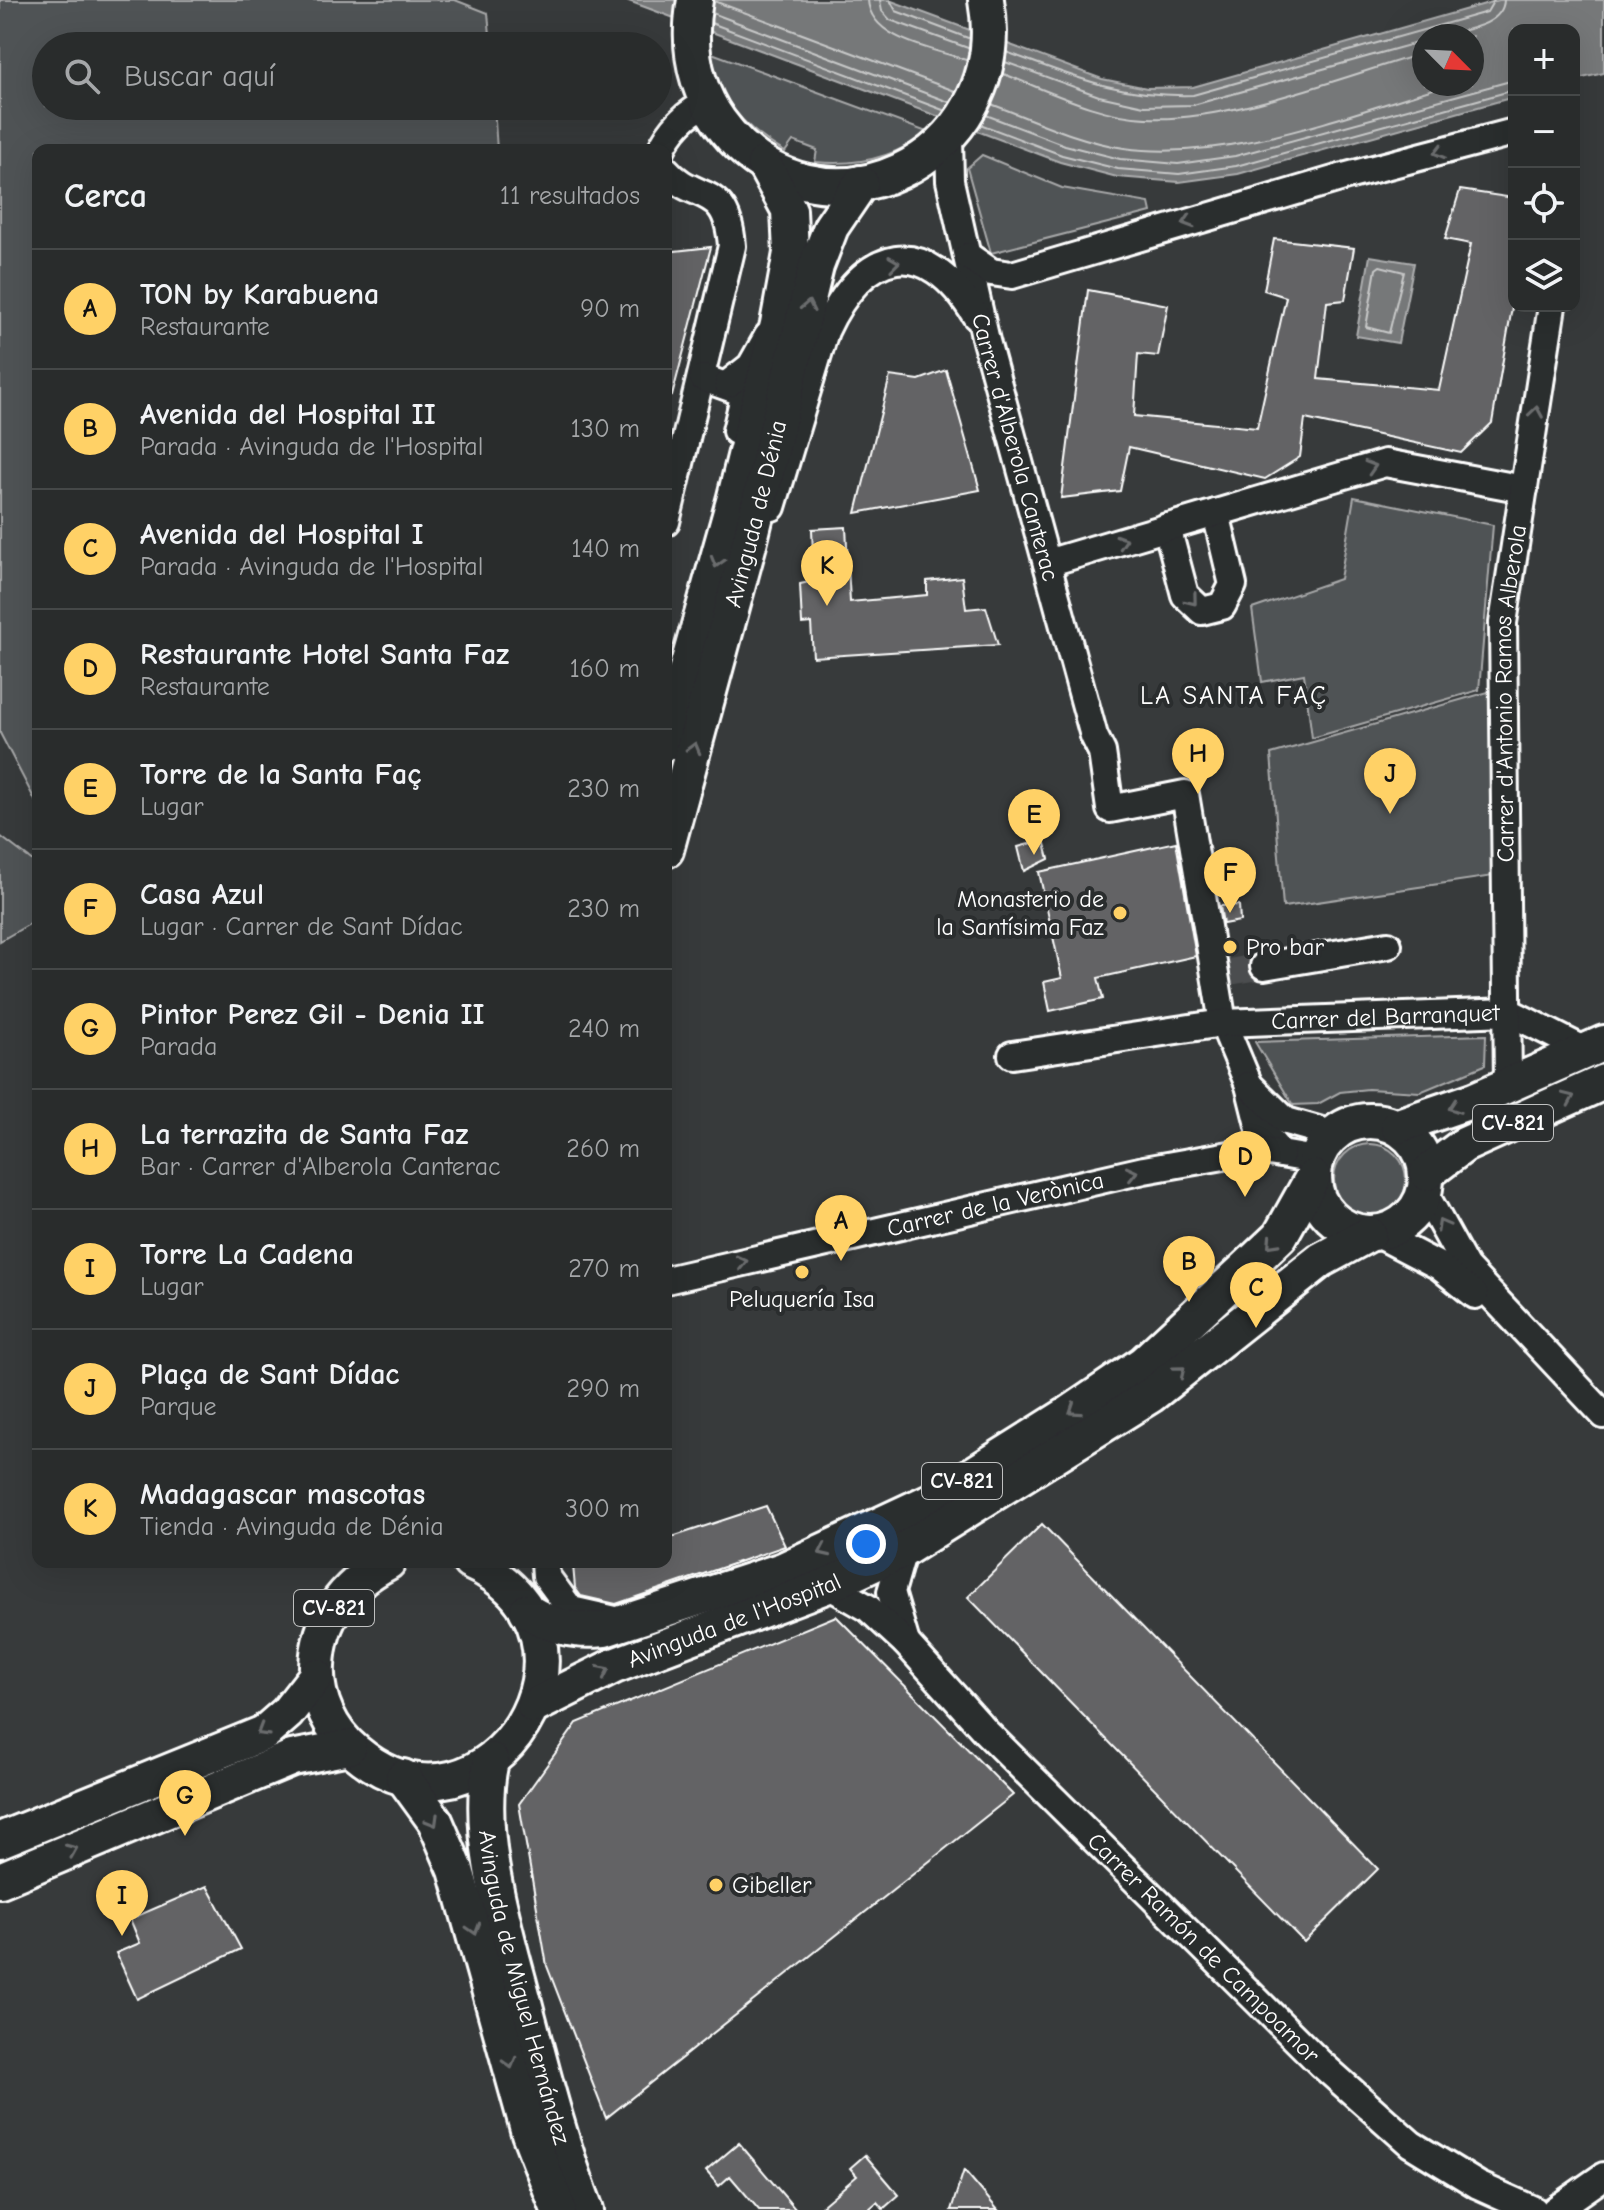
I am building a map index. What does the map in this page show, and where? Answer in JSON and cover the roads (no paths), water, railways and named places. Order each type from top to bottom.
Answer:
[{"type":"main road","points":[[695,0],[691,44],[696,75],[707,104],[731,138],[764,164],[801,180],[841,185],[861,183],[908,168],[952,136],[968,114],[982,83],[990,49],[988,13]]},
{"type":"main road","name":"Avinguda de Dénia","points":[[672,722],[734,501],[778,324],[792,233],[789,210],[764,164]]},
{"type":"main road","name":"Avinguda de Dénia","points":[[672,828],[749,544],[816,266],[831,227],[861,183]]},
{"type":"main road","name":"Carrer del Barranquet","points":[[1398,1126],[1508,1085],[1595,1047]]},
{"type":"main road","name":"CV-821","points":[[1373,1234],[1405,1222],[1426,1184],[1464,1145],[1604,1082]]},
{"type":"main road","name":"CV-821","points":[[1320,1157],[1367,1119],[1398,1126]]},
{"type":"main road","points":[[1398,1126],[1421,1151],[1426,1184]]},
{"type":"main road","points":[[1320,1157],[1317,1199],[1329,1216],[1345,1228],[1373,1234]]},
{"type":"main road","name":"Avinguda de l'Hospital","points":[[527,1611],[548,1624],[578,1631],[626,1622],[783,1570],[917,1507],[1066,1416],[1144,1363],[1280,1236],[1320,1157]]},
{"type":"main road","name":"Avinguda de l'Hospital","points":[[534,1706],[614,1666],[828,1585],[903,1550],[1151,1395],[1321,1260],[1373,1234]]},
{"type":"main road","name":"CV-821","points":[[376,1568],[363,1575],[334,1607],[318,1647],[316,1676],[322,1702],[333,1726],[349,1747],[383,1770],[403,1777],[449,1778],[491,1760],[524,1727],[534,1706],[541,1674],[538,1641],[527,1611],[488,1568]]},
{"type":"main road","points":[[0,1840],[264,1733],[287,1713],[316,1676]]},
{"type":"main road","points":[[0,1880],[292,1758],[349,1747]]},
{"type":"main road","name":"Avinguda de Miguel Hernández","points":[[491,1760],[486,1782],[486,1816],[505,1927],[567,2160],[586,2210]]},
{"type":"main road","name":"Avinguda de Miguel Hernández","points":[[403,1777],[435,1821],[456,1870],[529,2133],[559,2210]]},
{"type":"street","points":[[665,144],[673,130],[694,109],[707,104]]},
{"type":"street","points":[[983,328],[984,306],[992,289],[1012,275],[1347,176],[1508,134]]},
{"type":"street","name":"Carrer d'Alberola Canterac","points":[[952,136],[950,181],[983,328],[1094,736],[1102,752],[1110,809],[1185,794],[1222,1018]]},
{"type":"street","points":[[672,177],[708,194],[723,209],[731,226],[732,246],[715,381],[672,505]]},
{"type":"street","points":[[968,256],[991,272],[1012,275]]},
{"type":"street","points":[[749,544],[772,507],[825,331],[836,309],[867,272],[886,262],[926,264],[944,273],[983,328]]},
{"type":"street","name":"Carrer d'Antonio Ramos Alberola","points":[[1508,1085],[1503,623],[1551,312]]},
{"type":"street","points":[[715,381],[751,366],[762,343],[778,324]]},
{"type":"street","points":[[715,381],[739,391],[743,401],[729,460],[734,501]]},
{"type":"street","points":[[1047,563],[1385,463],[1524,489]]},
{"type":"street","points":[[1167,527],[1185,595],[1202,611],[1222,606],[1233,585],[1216,513]]},
{"type":"street","points":[[1264,966],[1388,945]]},
{"type":"street","name":"Carrer del Barranquet","points":[[1012,1055],[1222,1018],[1509,1012],[1595,1047]]},
{"type":"street","points":[[1222,1018],[1249,1085],[1260,1129],[1281,1154]]},
{"type":"street","points":[[1249,1085],[1320,1157]]},
{"type":"street","name":"Carrer de la Verònica","points":[[672,1279],[1144,1170],[1258,1150],[1320,1157]]},
{"type":"street","points":[[1426,1184],[1466,1268],[1522,1332],[1604,1415]]},
{"type":"street","points":[[1373,1234],[1439,1266],[1522,1332]]},
{"type":"street","name":"Carrer Ramón de Campoamor","points":[[903,1550],[891,1592],[906,1643]]},
{"type":"street","points":[[545,1568],[546,1576],[571,1610],[626,1622]]},
{"type":"street","name":"Carrer Ramón de Campoamor","points":[[828,1585],[868,1608],[906,1643],[986,1732],[1320,2063],[1411,2144],[1478,2185],[1534,2210]]},
{"type":"street","points":[[1555,2210],[1604,2176]]},
{"type":"water","points":[[626,0],[889,0],[1102,79],[1147,88],[1193,87],[1412,25],[1412,96],[1484,96],[1484,24],[1415,24],[1499,0],[1604,0],[1604,73],[1580,79],[1580,24],[1508,24],[1508,99],[1238,174],[1179,182],[1117,177],[1060,162]]},
{"type":"water","points":[[1370,256],[1414,263],[1398,343],[1356,336]]},
{"type":"tunnel","points":[[1229,972],[1264,966]]},
{"type":"place","name":"Madagascar mascotas","points":[[827,606]]},
{"type":"place","name":"La terrazita de Santa Faz","points":[[1198,794]]},
{"type":"place","name":"Plaça de Sant Dídac","points":[[1390,814]]},
{"type":"place","name":"Torre de la Santa Faç","points":[[1034,855]]},
{"type":"place","name":"Monasterio de la Santísima Faz","points":[[1120,913]]},
{"type":"place","name":"Casa Azul","points":[[1230,913]]},
{"type":"place","name":"Pro bar","points":[[1230,947]]},
{"type":"place","name":"Restaurante Hotel Santa Faz","points":[[1245,1197]]},
{"type":"place","name":"TON by Karabuena","points":[[841,1261]]},
{"type":"place","name":"Peluquería Isa","points":[[802,1272]]},
{"type":"place","name":"Avenida del Hospital II","points":[[1189,1302]]},
{"type":"place","name":"Avenida del Hospital I","points":[[1256,1328]]},
{"type":"place","name":"Pintor Perez Gil - Denia II","points":[[185,1836]]},
{"type":"place","name":"Gibeller","points":[[716,1885]]},
{"type":"place","name":"Torre La Cadena","points":[[122,1936]]},
{"type":"district","name":"LA SANTA FAÇ","points":[[1234,696]]}]
